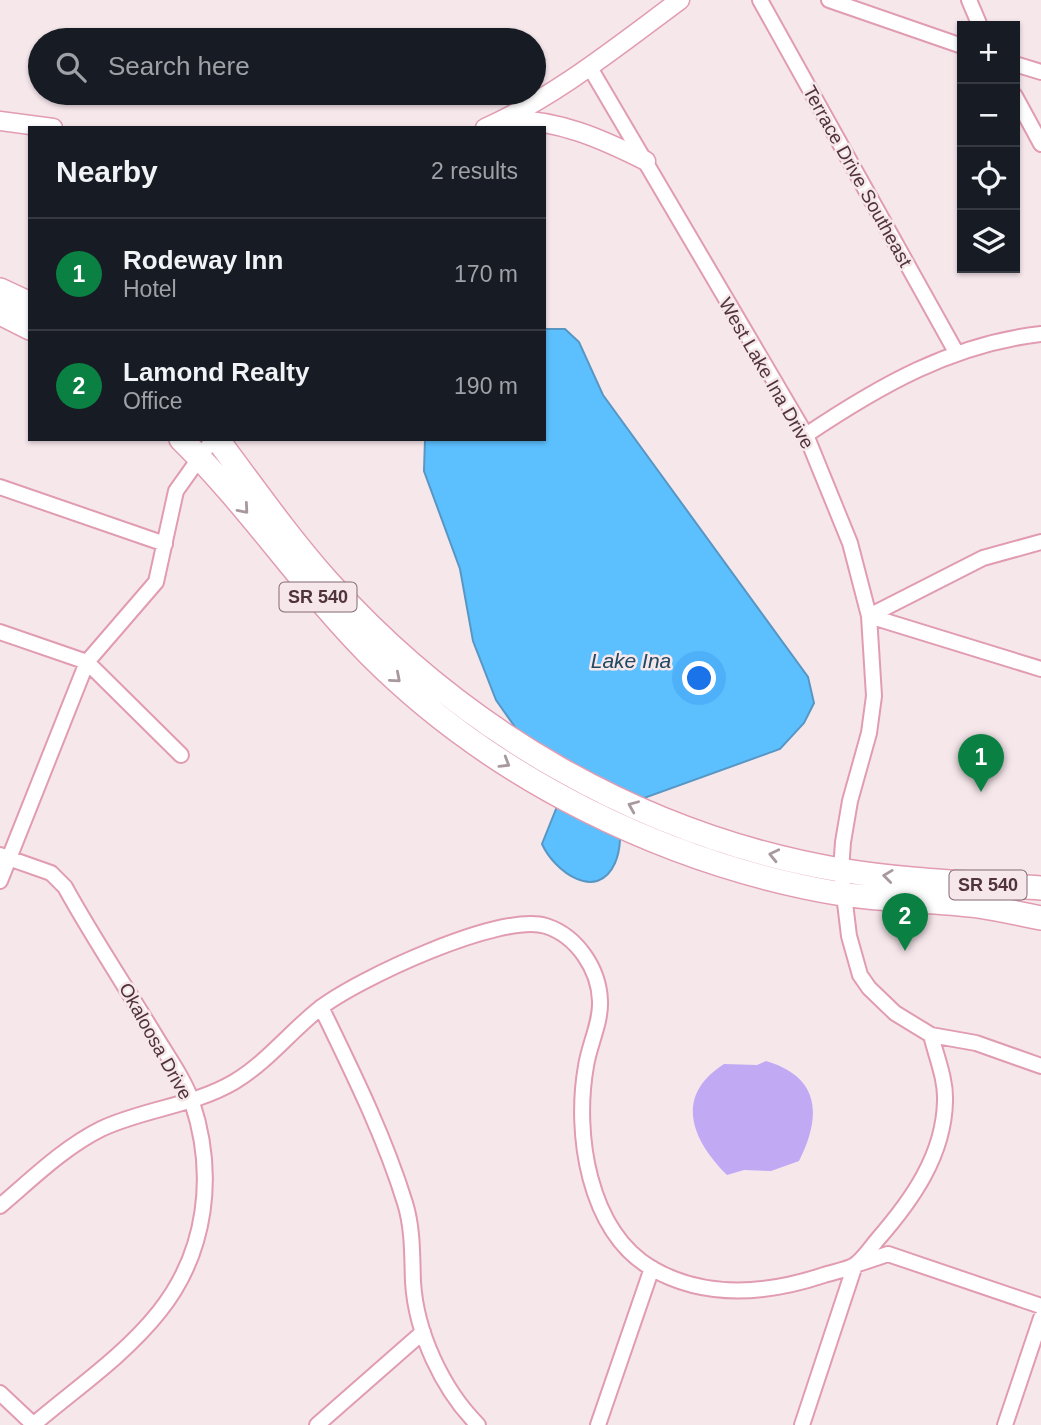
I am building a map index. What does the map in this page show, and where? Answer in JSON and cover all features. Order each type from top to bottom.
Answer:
[{"type":"main road","points":[[0,290],[28,303]]},
{"type":"main road","points":[[0,313],[28,327]]},
{"type":"main road","name":"SR 540","points":[[191,441],[210,445],[362,647],[456,715],[493,755],[542,785],[610,820],[693,843],[775,880],[844,894],[980,906],[1041,918]]},
{"type":"main road","name":"SR 540","points":[[693,843],[735,846],[841,870],[1041,888]]},
{"type":"street","points":[[546,93],[680,0]]},
{"type":"street","name":"Terrace Drive Southeast","points":[[760,0],[956,352]]},
{"type":"street","points":[[829,0],[957,44]]},
{"type":"street","points":[[969,0],[978,21]]},
{"type":"street","name":"West Lake Ina Drive","points":[[589,66],[806,435],[850,542],[869,615],[872,715],[850,802],[841,870],[849,936],[860,975],[895,1013],[931,1035]]},
{"type":"street","points":[[1020,66],[1041,72]]},
{"type":"street","points":[[490,126],[528,105]]},
{"type":"street","points":[[1020,105],[1041,144]]},
{"type":"street","points":[[506,119],[543,120],[577,130],[646,161]]},
{"type":"street","points":[[0,121],[38,126]]},
{"type":"street","points":[[806,435],[860,399],[956,352],[1041,334]]},
{"type":"street","points":[[0,881],[5,857],[87,662],[156,582],[176,491],[210,445]]},
{"type":"street","points":[[0,488],[164,544]]},
{"type":"street","points":[[869,615],[983,558],[1041,542]]},
{"type":"street","points":[[869,615],[1041,669]]},
{"type":"street","points":[[0,632],[87,662],[181,755]]},
{"type":"street","name":"Okaloosa Drive","points":[[5,857],[51,873],[65,887],[191,1099],[203,1143],[205,1183],[201,1221],[184,1273],[145,1328],[34,1425]]},
{"type":"street","points":[[0,1206],[70,1146],[103,1128],[191,1099],[238,1080],[321,1007],[392,967],[433,949],[513,924],[547,927],[566,936],[577,946],[592,969],[600,1000],[583,1091],[587,1160],[594,1189],[602,1214],[616,1238],[652,1268],[697,1285],[753,1292],[794,1285],[888,1254],[1041,1306]]},
{"type":"street","points":[[321,1007],[362,1091],[405,1204],[410,1225],[413,1285],[423,1332],[442,1374],[478,1425]]},
{"type":"street","points":[[802,1425],[855,1265],[912,1197],[940,1137],[945,1092],[931,1035],[976,1043],[1041,1066]]},
{"type":"street","points":[[597,1425],[652,1268]]},
{"type":"street","points":[[1005,1425],[1041,1318]]},
{"type":"street","points":[[317,1425],[389,1359],[423,1332]]},
{"type":"street","points":[[0,1392],[34,1425]]},
{"type":"shaded area","points":[[766,1061],[784,1068],[806,1088],[813,1113],[806,1144],[799,1161],[771,1171],[744,1170],[727,1175],[704,1147],[693,1118],[693,1104],[698,1090],[708,1076],[724,1064],[757,1065]]},
{"type":"water","name":"Lake Ina","points":[[546,329],[565,329],[579,342],[603,395],[808,677],[814,703],[804,723],[780,749],[630,803],[619,815],[620,845],[615,863],[607,875],[598,881],[576,879],[556,864],[542,844],[562,794],[496,700],[473,641],[460,569],[424,471],[425,441],[546,441]]},
{"type":"place","name":"Rodeway Inn","points":[[981,792]]},
{"type":"place","name":"Lamond Realty","points":[[905,951]]}]
